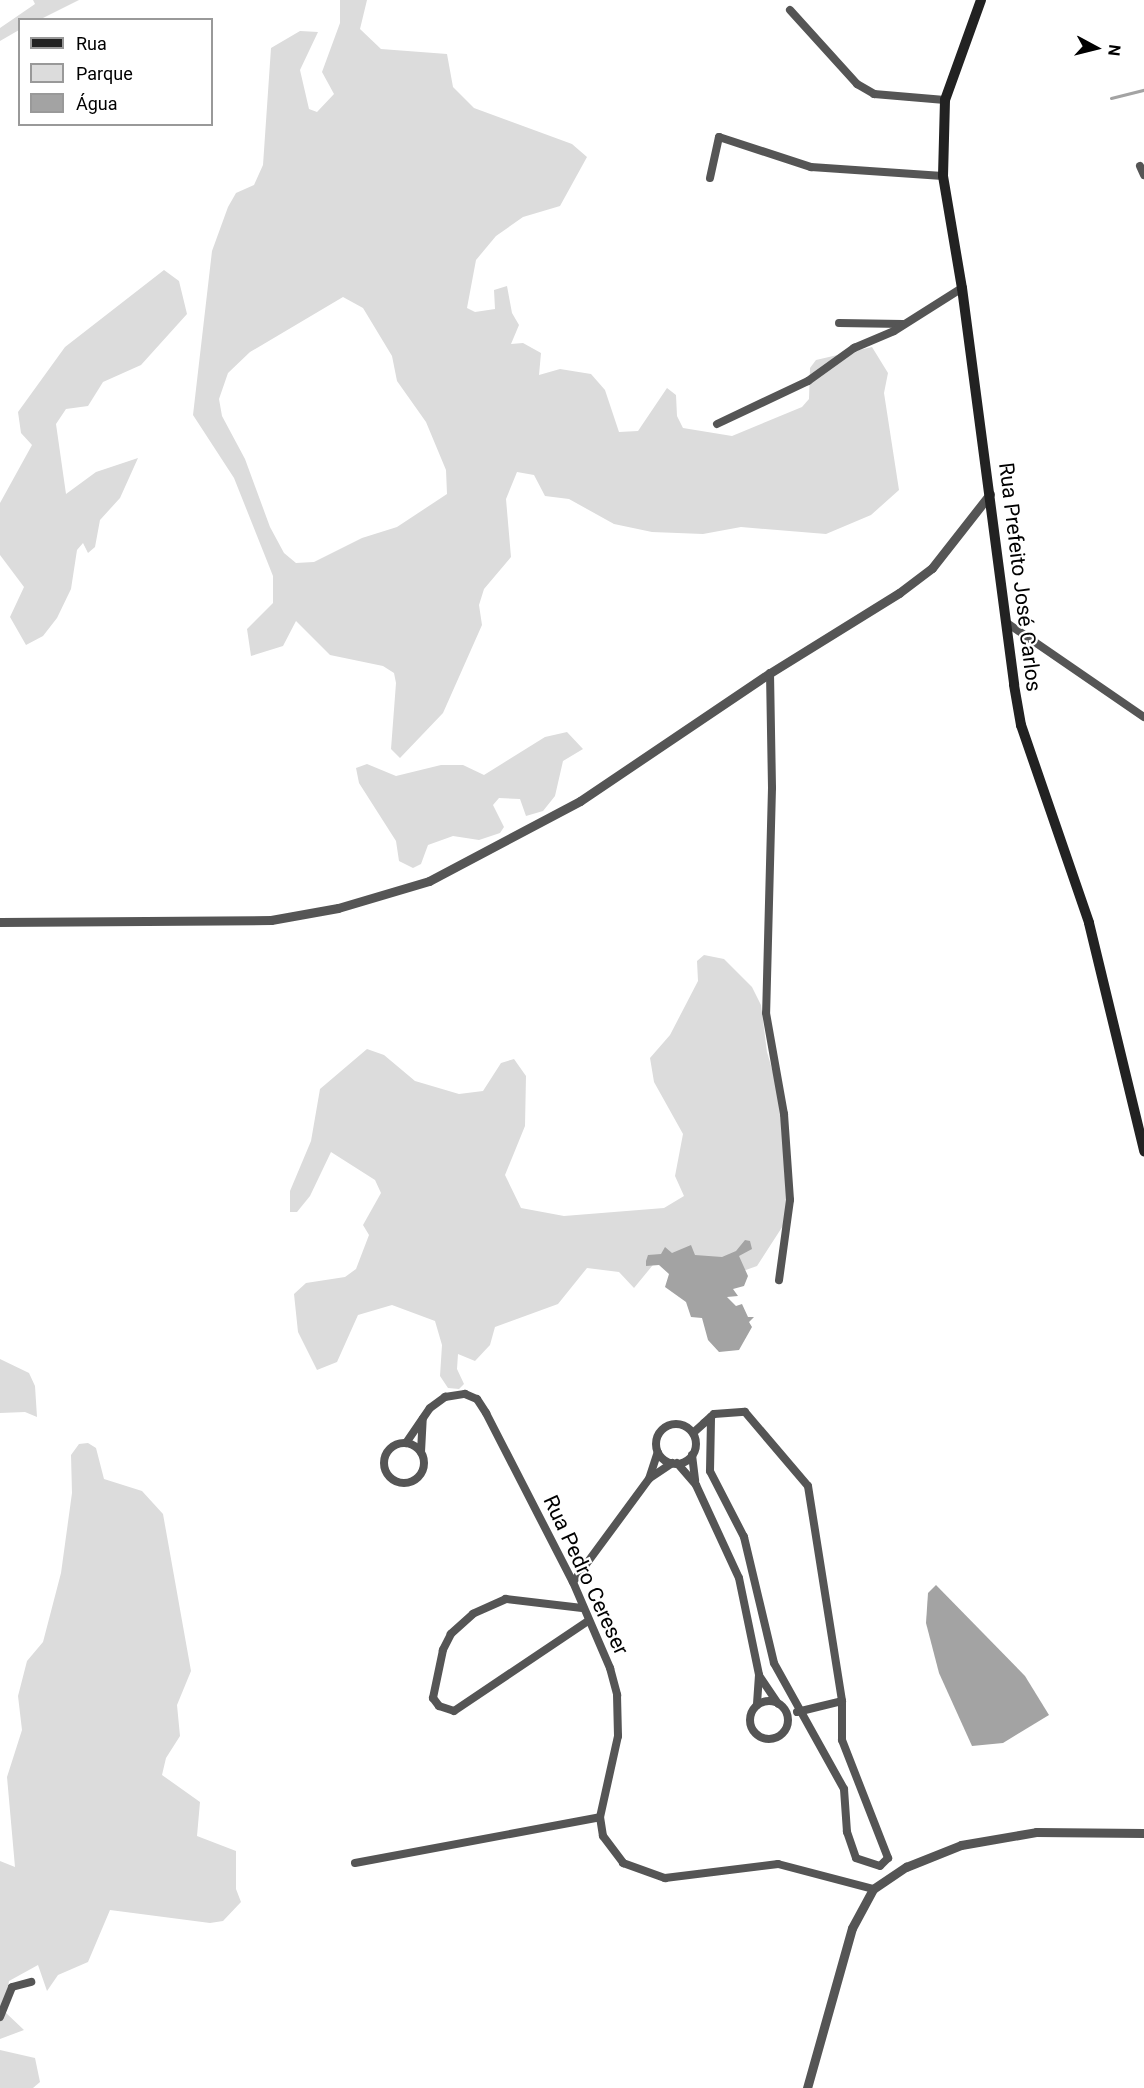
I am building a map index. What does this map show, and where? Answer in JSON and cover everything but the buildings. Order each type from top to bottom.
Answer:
[{"type":"main road","name":"Rua Prefeito José Carlos","points":[[981,0],[945,100],[943,176],[962,288],[1021,725],[1089,923],[1144,1151]]},
{"type":"street","points":[[790,10],[857,84],[874,94],[945,100]]},
{"type":"street","points":[[710,178],[719,137],[811,167],[943,176]]},
{"type":"street","points":[[1140,166],[1144,175]]},
{"type":"street","points":[[717,424],[796,387],[854,348],[908,323],[962,288]]},
{"type":"street","points":[[839,323],[908,323]]},
{"type":"street","points":[[0,922],[271,920],[338,909],[429,881],[580,801],[770,673],[899,594],[932,568],[990,494]]},
{"type":"street","points":[[1007,623],[1144,717]]},
{"type":"street","points":[[770,673],[772,788],[766,1013],[784,1114],[790,1200],[779,1280]]},
{"type":"street","name":"Rua Pedro Cereser","points":[[406,1443],[424,1418],[445,1397],[465,1394],[477,1400],[573,1582],[582,1608],[610,1668],[619,1713],[618,1736],[600,1817]]},
{"type":"street","points":[[711,1417],[710,1471],[744,1537],[774,1663],[797,1712],[844,1789],[847,1832],[856,1858],[880,1866],[888,1858],[849,1766],[842,1740],[842,1701],[808,1486],[745,1412],[724,1411],[711,1417],[693,1433],[692,1455],[696,1485],[739,1578],[759,1676],[757,1706],[750,1727],[768,1740],[780,1736],[788,1724],[759,1676]]},
{"type":"street","points":[[421,1452],[406,1443],[391,1448],[385,1457],[384,1468],[394,1481],[404,1484],[418,1477],[424,1468],[421,1452],[424,1418]]},
{"type":"street","points":[[573,1582],[649,1479],[658,1452],[659,1433],[669,1425],[682,1425],[693,1433]]},
{"type":"street","points":[[658,1452],[674,1463],[696,1485]]},
{"type":"street","points":[[649,1479],[692,1455]]},
{"type":"street","points":[[582,1608],[506,1599],[462,1622],[443,1650],[433,1686],[439,1706],[454,1711],[588,1621]]},
{"type":"street","points":[[797,1712],[842,1701]]},
{"type":"street","points":[[757,1706],[778,1704]]},
{"type":"street","points":[[355,1863],[600,1817],[612,1853],[622,1863],[651,1876],[681,1878],[778,1864],[873,1889]]},
{"type":"street","points":[[807,2088],[852,1929],[873,1889],[906,1868],[961,1845],[1047,1831],[1144,1833]]},
{"type":"street","points":[[0,2017],[12,1987],[31,1982]]},
{"type":"green space","points":[[33,0],[79,0],[43,18],[18,18],[18,31],[0,41],[0,28],[35,4]]},
{"type":"green space","points":[[340,0],[367,0],[360,29],[381,49],[447,54],[453,87],[474,108],[572,144],[587,157],[560,206],[523,217],[496,236],[476,260],[467,308],[475,312],[495,309],[494,290],[507,286],[512,313],[519,325],[511,344],[523,343],[541,353],[539,375],[560,369],[591,374],[605,390],[619,432],[638,431],[667,388],[676,395],[677,416],[683,428],[732,436],[802,407],[809,399],[810,368],[816,360],[872,347],[888,373],[884,393],[899,490],[871,515],[826,534],[741,527],[703,534],[652,532],[614,524],[569,499],[545,496],[534,475],[517,472],[506,499],[511,557],[484,589],[479,605],[482,625],[443,713],[400,758],[391,749],[396,683],[394,673],[383,666],[330,655],[296,621],[283,646],[251,656],[247,629],[273,603],[273,576],[234,478],[193,415],[212,251],[228,207],[236,193],[254,185],[263,165],[271,48],[300,31],[318,32],[300,70],[309,109],[317,112],[334,94],[322,72],[340,23]],"holes":[[[343,297],[363,308],[392,356],[397,381],[426,422],[446,470],[447,494],[397,527],[362,538],[314,562],[296,563],[284,553],[270,527],[245,459],[222,416],[219,399],[228,373],[250,352]]]},
{"type":"green space","points":[[164,270],[179,281],[187,314],[141,365],[103,382],[88,406],[66,409],[56,424],[66,494],[96,472],[138,458],[120,498],[100,520],[95,547],[88,553],[83,543],[77,550],[71,589],[57,618],[43,636],[26,645],[10,617],[24,587],[0,555],[0,503],[32,445],[21,433],[18,412],[65,347]]},
{"type":"green space","points":[[567,732],[583,749],[563,761],[555,796],[543,811],[526,816],[520,799],[499,798],[493,805],[504,827],[500,833],[479,840],[453,836],[428,845],[421,864],[413,868],[399,861],[396,841],[359,783],[356,768],[367,764],[396,776],[441,765],[463,765],[484,775],[545,737]]},
{"type":"green space","points":[[704,955],[724,959],[752,987],[761,1005],[767,1052],[779,1093],[788,1218],[757,1266],[743,1271],[657,1260],[634,1288],[619,1272],[587,1268],[558,1304],[495,1327],[490,1345],[475,1361],[458,1354],[457,1369],[464,1384],[459,1389],[448,1388],[440,1376],[442,1345],[435,1321],[392,1305],[358,1315],[337,1362],[317,1370],[298,1332],[294,1294],[306,1283],[345,1277],[356,1269],[369,1235],[363,1225],[381,1193],[375,1180],[331,1152],[310,1196],[297,1212],[290,1212],[290,1191],[311,1141],[320,1089],[367,1049],[384,1055],[415,1081],[459,1094],[483,1091],[501,1063],[514,1059],[526,1076],[525,1126],[505,1175],[521,1208],[564,1216],[664,1208],[684,1196],[675,1176],[683,1134],[654,1082],[650,1058],[670,1035],[698,981],[697,961]]},
{"type":"green space","points":[[0,1359],[29,1373],[35,1386],[37,1417],[25,1412],[0,1413]]},
{"type":"green space","points":[[88,1443],[96,1448],[104,1479],[142,1491],[163,1514],[191,1671],[177,1705],[180,1736],[166,1758],[162,1775],[200,1802],[197,1836],[236,1851],[236,1889],[241,1902],[223,1921],[210,1923],[110,1910],[88,1962],[58,1975],[47,1991],[38,1965],[9,1981],[4,2011],[24,2030],[0,2039],[0,1861],[15,1867],[7,1777],[22,1730],[18,1696],[27,1661],[43,1642],[61,1573],[72,1493],[71,1455],[79,1444]]},
{"type":"green space","points":[[0,2050],[35,2058],[40,2082],[33,2088],[0,2088]]},
{"type":"water","points":[[745,1240],[750,1241],[752,1249],[739,1256],[748,1276],[744,1286],[733,1289],[738,1296],[727,1297],[736,1306],[742,1304],[748,1317],[754,1317],[749,1322],[752,1327],[739,1350],[719,1352],[708,1340],[702,1318],[691,1317],[686,1302],[665,1287],[669,1274],[659,1265],[646,1266],[646,1261],[648,1255],[661,1254],[665,1247],[672,1253],[691,1245],[695,1255],[722,1257],[736,1251]]},
{"type":"water","points":[[936,1585],[1025,1676],[1049,1715],[1003,1743],[972,1746],[939,1673],[926,1623],[928,1593]]},
{"type":"waterway","points":[[1111,98],[1144,90]]}]
